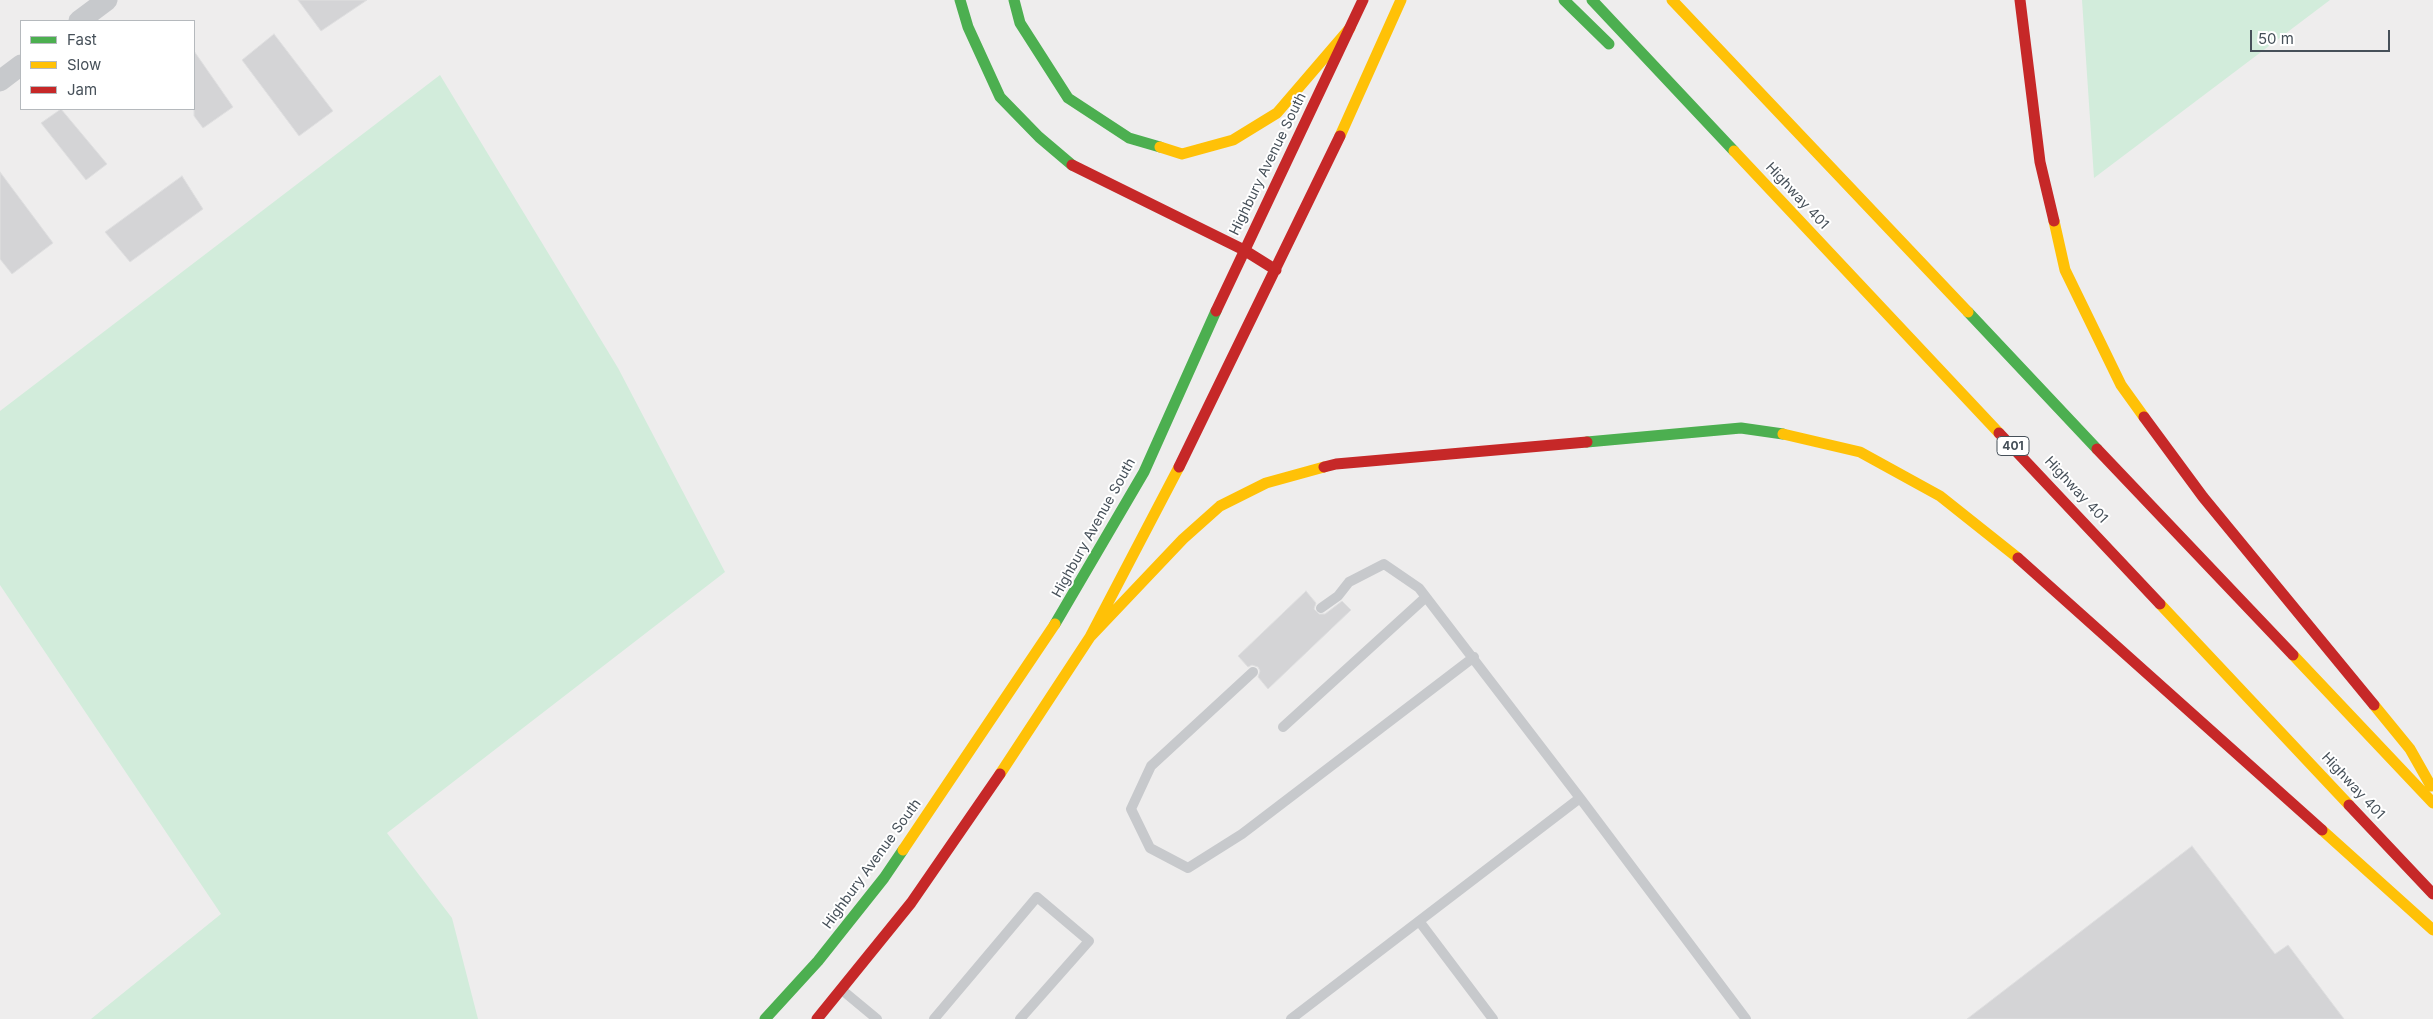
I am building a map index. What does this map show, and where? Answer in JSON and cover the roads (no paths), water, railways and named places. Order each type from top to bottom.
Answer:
[{"type":"main road","points":[[960,0],[968,27],[1000,97],[1039,137],[1075,168],[1244,250],[1276,270]]},
{"type":"main road","points":[[1014,0],[1020,22],[1068,98],[1129,138],[1182,154],[1233,140],[1277,112],[1350,28]]},
{"type":"main road","name":"Highbury Avenue South","points":[[765,1019],[818,961],[884,878],[1060,617],[1144,472],[1244,250],[1363,0]]},
{"type":"main road","points":[[817,1019],[910,903],[971,819],[1090,637],[1162,503],[1320,181],[1401,0]]},
{"type":"main road","points":[[1564,0],[1620,54]]},
{"type":"main road","name":"Highway 401","points":[[1592,0],[2433,894]]},
{"type":"main road","points":[[1672,0],[2433,803]]},
{"type":"main road","points":[[2020,0],[2040,162],[2065,270],[2121,385],[2203,497],[2410,749],[2433,790]]},
{"type":"main road","points":[[1657,87],[1748,166]]},
{"type":"main road","points":[[1090,637],[1189,534],[1220,506],[1266,483],[1336,464],[1741,428],[1806,438],[1860,452],[1940,496],[1963,514],[2031,568],[2433,930]]},
{"type":"street","points":[[80,20],[107,0]]},
{"type":"street","points":[[0,81],[20,66]]},
{"type":"lane","points":[[1321,608],[1338,596],[1349,582],[1384,564],[1420,588],[1746,1019]]},
{"type":"lane","points":[[1283,727],[1426,597]]},
{"type":"lane","points":[[1253,672],[1152,766],[1131,809],[1150,848],[1188,868],[1242,834],[1474,658]]},
{"type":"lane","points":[[1291,1019],[1580,798]]},
{"type":"lane","points":[[934,1019],[1037,897],[1089,941],[1020,1019]]},
{"type":"lane","points":[[1419,921],[1493,1019]]},
{"type":"lane","points":[[842,990],[877,1019]]}]
